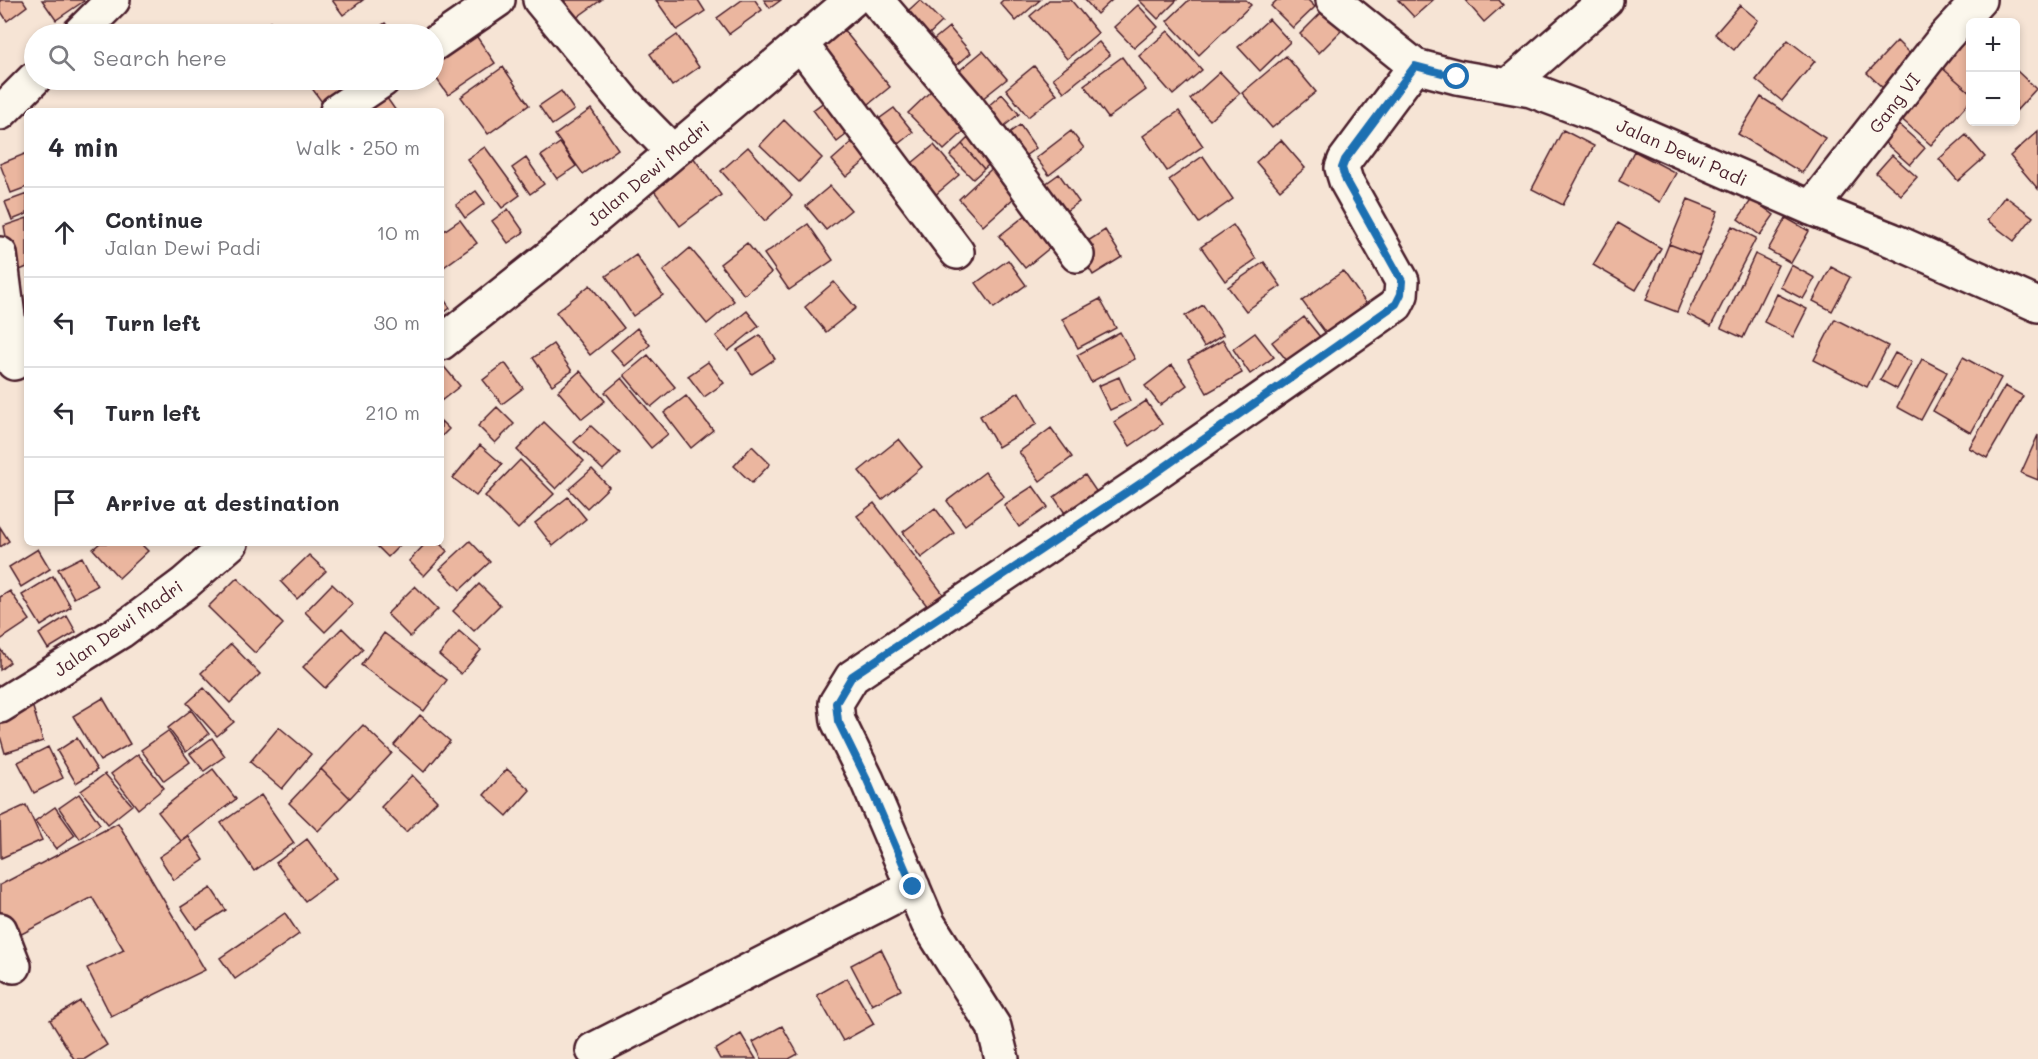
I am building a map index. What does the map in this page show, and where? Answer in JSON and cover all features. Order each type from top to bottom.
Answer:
[{"type":"street","points":[[88,24],[113,0]]},
{"type":"street","points":[[444,37],[498,0]]},
{"type":"street","points":[[540,0],[624,102],[673,152]]},
{"type":"street","name":"Jalan Dewi Madri","points":[[444,341],[548,258],[852,0]]},
{"type":"street","points":[[876,0],[967,106],[1077,255]]},
{"type":"street","name":"Jalan Dewi Padi","points":[[1333,0],[1415,66],[1457,77],[1531,90],[1600,116],[1811,208],[1892,240],[2038,305]]},
{"type":"street","points":[[1509,85],[1606,0]]},
{"type":"street","name":"Gang VI","points":[[1811,208],[1945,37],[1979,0]]},
{"type":"street","points":[[800,44],[957,252]]},
{"type":"street","points":[[1002,1059],[994,1027],[928,923],[867,780],[838,721],[836,703],[852,676],[1150,477],[1396,304],[1401,294],[1402,281],[1346,181],[1342,168],[1345,160],[1415,66]]},
{"type":"street","points":[[0,113],[24,89]]},
{"type":"street","points":[[341,108],[368,90]]},
{"type":"street","points":[[0,254],[14,362]]},
{"type":"street","name":"Jalan Dewi Madri","points":[[0,706],[121,631],[184,584],[228,546]]},
{"type":"street","points":[[593,1050],[913,887]]},
{"type":"street","points":[[0,930],[14,966]]},
{"type":"building","points":[[0,0],[23,0],[27,6],[7,21],[0,10]]},
{"type":"building","points":[[42,0],[83,0],[84,1],[56,20]]},
{"type":"building","points":[[332,0],[363,0],[343,15]]},
{"type":"building","points":[[563,0],[601,0],[576,18]]},
{"type":"building","points":[[656,0],[698,0],[705,11],[677,30]]},
{"type":"building","points":[[742,0],[755,0],[762,10],[729,34],[717,18]]},
{"type":"building","points":[[764,0],[781,0],[770,8]]},
{"type":"building","points":[[920,0],[942,22],[922,41],[900,18]]},
{"type":"building","points":[[1003,0],[1040,0],[1016,21],[1000,3]]},
{"type":"building","points":[[1049,0],[1071,0],[1098,33],[1067,59],[1030,16]]},
{"type":"building","points":[[1085,0],[1112,0],[1097,14]]},
{"type":"building","points":[[1139,0],[1177,0],[1158,19]]},
{"type":"building","points":[[1189,0],[1246,0],[1251,5],[1199,55],[1167,21]]},
{"type":"building","points":[[1277,0],[1308,0],[1315,7],[1293,28],[1271,6]]},
{"type":"building","points":[[1398,0],[1433,0],[1414,17]]},
{"type":"building","points":[[1465,0],[1499,0],[1503,5],[1484,22]]},
{"type":"building","points":[[1138,5],[1158,27],[1134,48],[1114,27]]},
{"type":"building","points":[[1740,5],[1758,20],[1734,50],[1715,34]]},
{"type":"building","points":[[1326,8],[1345,27],[1319,53],[1300,34]]},
{"type":"building","points":[[1269,19],[1290,42],[1260,71],[1238,47]]},
{"type":"building","points":[[838,23],[890,87],[859,112],[807,48]]},
{"type":"building","points":[[468,24],[495,63],[448,95],[444,89],[444,42]]},
{"type":"building","points":[[949,27],[971,53],[943,77],[921,50]]},
{"type":"building","points":[[1168,31],[1202,70],[1173,95],[1139,56]]},
{"type":"building","points":[[677,35],[699,67],[672,86],[650,54]]},
{"type":"building","points":[[1966,38],[1966,89],[1941,67]]},
{"type":"building","points":[[1788,40],[1815,61],[1782,101],[1756,80]]},
{"type":"building","points":[[1897,41],[1915,59],[1885,90],[1867,73]]},
{"type":"building","points":[[1099,42],[1110,55],[1064,92],[1053,78]]},
{"type":"building","points":[[983,51],[1007,79],[977,103],[954,75]]},
{"type":"building","points":[[1286,56],[1316,92],[1272,128],[1242,93]]},
{"type":"building","points":[[1122,57],[1146,90],[1108,118],[1084,85]]},
{"type":"building","points":[[1034,66],[1057,94],[1028,117],[1006,89]]},
{"type":"building","points":[[503,67],[529,105],[488,134],[461,97]]},
{"type":"building","points":[[1941,67],[1966,89],[1966,106],[1931,145],[1898,116]]},
{"type":"building","points":[[1220,72],[1240,93],[1210,120],[1190,99]]},
{"type":"building","points":[[2020,74],[2036,89],[2020,107]]},
{"type":"building","points":[[935,87],[971,125],[944,150],[908,113]]},
{"type":"building","points":[[313,90],[346,90],[324,105]]},
{"type":"building","points":[[382,91],[394,108],[357,108]]},
{"type":"building","points":[[561,91],[574,110],[552,125],[539,106]]},
{"type":"building","points":[[836,93],[860,124],[837,142],[813,110]]},
{"type":"building","points":[[1002,94],[1019,114],[997,132],[980,113]]},
{"type":"building","points":[[1761,97],[1825,138],[1802,173],[1738,134]]},
{"type":"building","points":[[894,108],[913,132],[892,149],[872,124]]},
{"type":"building","points":[[591,109],[618,149],[583,174],[555,135]]},
{"type":"building","points":[[1179,111],[1203,146],[1167,171],[1143,136]]},
{"type":"building","points":[[784,120],[822,158],[799,182],[760,145]]},
{"type":"building","points":[[1020,125],[1036,148],[1018,161],[1002,138]]},
{"type":"building","points":[[1899,125],[1925,148],[1910,165],[1884,142]]},
{"type":"building","points":[[977,129],[1000,154],[984,169],[962,144]]},
{"type":"building","points":[[1563,130],[1594,146],[1563,205],[1532,189]]},
{"type":"building","points":[[1071,131],[1084,148],[1049,175],[1036,158]]},
{"type":"building","points":[[2038,131],[2038,189],[2010,156]]},
{"type":"building","points":[[1966,135],[1985,157],[1958,181],[1939,159]]},
{"type":"building","points":[[859,136],[875,153],[846,177],[832,160]]},
{"type":"building","points":[[1281,140],[1305,168],[1280,190],[1256,162]]},
{"type":"building","points":[[560,143],[576,166],[557,179],[541,156]]},
{"type":"building","points":[[962,144],[984,169],[973,179],[950,156]]},
{"type":"building","points":[[934,145],[959,175],[927,202],[901,172]]},
{"type":"building","points":[[485,147],[520,195],[502,208],[467,159]]},
{"type":"building","points":[[748,147],[792,196],[765,221],[721,171]]},
{"type":"building","points":[[1634,151],[1676,173],[1660,202],[1619,181]]},
{"type":"building","points":[[24,154],[24,188],[11,193],[0,164]]},
{"type":"building","points":[[1892,155],[1917,177],[1901,195],[1876,173]]},
{"type":"building","points":[[1203,156],[1233,199],[1199,223],[1169,180]]},
{"type":"building","points":[[693,157],[721,195],[680,226],[652,188]]},
{"type":"building","points":[[526,158],[544,184],[530,194],[512,168]]},
{"type":"building","points":[[1001,160],[1026,187],[983,226],[959,199]]},
{"type":"building","points":[[1059,174],[1079,202],[1060,215],[1041,187]]},
{"type":"building","points":[[830,186],[851,210],[826,230],[806,206]]},
{"type":"building","points":[[476,191],[485,203],[465,218],[456,205]]},
{"type":"building","points":[[24,195],[24,215],[12,220],[5,202]]},
{"type":"building","points":[[2005,196],[2033,217],[2014,241],[1987,220]]},
{"type":"building","points":[[1688,199],[1718,211],[1700,256],[1669,244]]},
{"type":"building","points":[[1752,199],[1774,215],[1760,235],[1738,219]]},
{"type":"building","points":[[508,209],[524,232],[508,243],[492,221]]},
{"type":"building","points":[[1031,211],[1057,242],[1025,268],[999,236]]},
{"type":"building","points":[[1786,218],[1809,231],[1791,263],[1768,250]]},
{"type":"building","points":[[24,219],[24,268],[13,273],[4,226]]},
{"type":"building","points":[[460,220],[477,243],[444,267],[444,231]]},
{"type":"building","points":[[1618,223],[1661,248],[1636,290],[1593,265]]},
{"type":"building","points":[[808,224],[833,260],[789,290],[764,254]]},
{"type":"building","points":[[1233,225],[1256,259],[1225,281],[1201,247]]},
{"type":"building","points":[[1732,226],[1756,238],[1711,326],[1687,314]]},
{"type":"building","points":[[1105,230],[1122,257],[1093,275],[1077,248]]},
{"type":"building","points":[[747,243],[771,273],[744,295],[720,264]]},
{"type":"building","points":[[1669,244],[1700,256],[1677,312],[1646,300]]},
{"type":"building","points":[[690,248],[734,301],[707,324],[663,271]]},
{"type":"building","points":[[1755,254],[1778,265],[1743,338],[1721,328]]},
{"type":"building","points":[[636,255],[663,295],[633,316],[606,276]]},
{"type":"building","points":[[1008,260],[1026,285],[994,308],[976,283]]},
{"type":"building","points":[[1264,262],[1281,286],[1246,311],[1228,287]]},
{"type":"building","points":[[1791,265],[1815,278],[1803,299],[1780,287]]},
{"type":"building","points":[[1831,267],[1850,277],[1832,311],[1813,301]]},
{"type":"building","points":[[1343,271],[1371,310],[1330,339],[1302,301]]},
{"type":"building","points":[[834,282],[856,308],[826,332],[805,307]]},
{"type":"building","points":[[590,285],[624,328],[590,355],[556,312]]},
{"type":"building","points":[[1777,294],[1807,309],[1793,337],[1764,322]]},
{"type":"building","points":[[444,299],[450,308],[444,313]]},
{"type":"building","points":[[1100,299],[1116,328],[1078,348],[1062,319]]},
{"type":"building","points":[[1203,305],[1223,335],[1204,347],[1185,316]]},
{"type":"building","points":[[747,311],[759,326],[728,351],[716,336]]},
{"type":"building","points":[[1304,317],[1320,337],[1288,362],[1272,342]]},
{"type":"building","points":[[1835,319],[1888,346],[1867,387],[1814,360]]},
{"type":"building","points":[[637,328],[650,345],[625,366],[611,350]]},
{"type":"building","points":[[1120,332],[1135,359],[1091,382],[1077,355]]},
{"type":"building","points":[[1255,333],[1274,357],[1250,374],[1233,349]]},
{"type":"building","points":[[760,335],[775,359],[752,374],[737,350]]},
{"type":"building","points":[[1223,340],[1242,373],[1207,393],[1188,360]]},
{"type":"building","points":[[553,344],[572,371],[552,385],[533,358]]},
{"type":"building","points":[[1895,353],[1912,362],[1897,389],[1880,380]]},
{"type":"building","points":[[648,355],[675,387],[651,407],[624,375]]},
{"type":"building","points":[[1963,357],[2001,378],[1971,433],[1933,411]]},
{"type":"building","points":[[1922,359],[1947,372],[1921,420],[1897,407]]},
{"type":"building","points":[[708,362],[724,383],[704,397],[688,376]]},
{"type":"building","points":[[505,363],[523,388],[502,404],[483,380]]},
{"type":"building","points":[[1172,365],[1187,385],[1160,405],[1145,386]]},
{"type":"building","points":[[444,367],[460,386],[444,399]]},
{"type":"building","points":[[580,371],[605,401],[582,419],[558,391]]},
{"type":"building","points":[[1119,377],[1130,401],[1110,410],[1098,386]]},
{"type":"building","points":[[622,378],[668,434],[651,448],[605,392]]},
{"type":"building","points":[[2005,386],[2023,396],[1987,458],[1969,448]]},
{"type":"building","points":[[1019,392],[1037,424],[998,447],[980,416]]},
{"type":"building","points":[[686,396],[713,430],[691,448],[664,413]]},
{"type":"building","points":[[1146,401],[1162,424],[1130,446],[1114,422]]},
{"type":"building","points":[[497,407],[514,424],[495,443],[478,426]]},
{"type":"building","points":[[544,422],[584,461],[556,489],[517,450]]},
{"type":"building","points":[[444,424],[449,429],[444,434]]},
{"type":"building","points":[[591,426],[620,453],[603,470],[574,442]]},
{"type":"building","points":[[1051,428],[1072,457],[1040,481],[1019,452]]},
{"type":"building","points":[[2038,435],[2038,480],[2021,473]]},
{"type":"building","points":[[899,439],[922,467],[882,500],[859,471]]},
{"type":"building","points":[[480,445],[502,464],[476,496],[453,478]]},
{"type":"building","points":[[752,446],[770,464],[752,483],[734,466]]},
{"type":"building","points":[[520,460],[554,494],[518,529],[485,496]]},
{"type":"building","points":[[592,469],[609,487],[587,508],[569,489]]},
{"type":"building","points":[[985,472],[1004,496],[965,525],[947,501]]},
{"type":"building","points":[[1085,475],[1100,497],[1069,519],[1054,497]]},
{"type":"building","points":[[1033,486],[1048,507],[1019,527],[1004,505]]},
{"type":"building","points":[[568,497],[586,519],[553,546],[535,523]]},
{"type":"building","points":[[874,503],[944,595],[928,607],[857,516]]},
{"type":"building","points":[[935,508],[954,533],[921,558],[903,532]]},
{"type":"building","points":[[0,527],[9,541],[0,547]]},
{"type":"building","points":[[470,541],[490,562],[460,590],[440,569]]},
{"type":"building","points":[[96,546],[143,546],[148,551],[119,578],[93,549]]},
{"type":"building","points":[[377,546],[399,546],[388,557]]},
{"type":"building","points":[[423,546],[442,546],[447,551],[424,576],[409,561]]},
{"type":"building","points":[[38,549],[50,569],[21,587],[9,567]]},
{"type":"building","points":[[309,555],[326,571],[297,599],[281,582]]},
{"type":"building","points":[[82,557],[97,586],[74,598],[58,569]]},
{"type":"building","points":[[53,576],[71,607],[41,626],[22,595]]},
{"type":"building","points":[[237,578],[283,624],[255,653],[208,607]]},
{"type":"building","points":[[332,584],[353,604],[325,632],[305,612]]},
{"type":"building","points":[[479,584],[500,605],[474,631],[453,611]]},
{"type":"building","points":[[415,586],[438,609],[410,637],[387,614]]},
{"type":"building","points":[[10,591],[30,620],[0,640],[0,597]]},
{"type":"building","points":[[67,616],[76,632],[48,649],[39,634]]},
{"type":"building","points":[[342,628],[363,649],[325,688],[303,667]]},
{"type":"building","points":[[459,631],[481,650],[461,674],[439,655]]},
{"type":"building","points":[[384,633],[447,680],[424,711],[361,665]]},
{"type":"building","points":[[231,644],[260,674],[230,703],[201,673]]},
{"type":"building","points":[[0,649],[10,662],[0,670]]},
{"type":"building","points":[[204,688],[234,722],[217,736],[187,703]]},
{"type":"building","points":[[103,698],[130,744],[100,761],[73,716]]},
{"type":"building","points":[[31,701],[43,741],[5,753],[0,736],[0,710]]},
{"type":"building","points":[[191,710],[209,734],[186,752],[168,728]]},
{"type":"building","points":[[420,715],[450,741],[424,772],[394,745]]},
{"type":"building","points":[[363,725],[392,753],[350,798],[321,769]]},
{"type":"building","points":[[279,727],[311,754],[282,789],[250,762]]},
{"type":"building","points":[[168,731],[190,762],[164,781],[141,750]]},
{"type":"building","points":[[77,738],[97,770],[76,783],[57,751]]},
{"type":"building","points":[[212,738],[225,756],[204,771],[190,754]]},
{"type":"building","points":[[48,747],[63,778],[34,793],[18,762]]},
{"type":"building","points":[[138,754],[164,788],[138,809],[111,774]]},
{"type":"building","points":[[213,769],[236,799],[181,841],[158,812]]},
{"type":"building","points":[[321,769],[350,798],[318,831],[289,803]]},
{"type":"building","points":[[507,769],[530,790],[507,816],[484,795]]},
{"type":"building","points":[[105,774],[132,805],[108,824],[81,791]]},
{"type":"building","points":[[412,775],[437,801],[406,832],[381,807]]},
{"type":"building","points":[[79,794],[100,824],[80,839],[59,808]]},
{"type":"building","points":[[261,795],[294,843],[254,871],[221,823]]},
{"type":"building","points":[[26,805],[42,840],[1,858],[0,817]]},
{"type":"building","points":[[55,807],[75,835],[56,849],[35,821]]},
{"type":"building","points":[[118,823],[205,970],[111,1016],[87,968],[124,950],[92,897],[12,939],[0,912],[0,885]]},
{"type":"building","points":[[189,837],[204,860],[174,880],[159,857]]},
{"type":"building","points":[[307,839],[336,878],[305,901],[276,863]]},
{"type":"building","points":[[211,888],[226,910],[196,929],[181,907]]},
{"type":"building","points":[[285,913],[299,934],[235,979],[220,958]]},
{"type":"building","points":[[881,949],[901,990],[872,1005],[851,965]]},
{"type":"building","points":[[847,978],[874,1024],[843,1041],[817,995]]},
{"type":"building","points":[[80,1001],[107,1045],[85,1059],[74,1059],[50,1020]]},
{"type":"building","points":[[782,1026],[798,1054],[789,1059],[762,1059],[753,1042]]},
{"type":"building","points":[[741,1034],[756,1059],[720,1059],[715,1050]]},
{"type":"route","points":[[913,887],[867,780],[838,721],[836,703],[852,676],[1150,477],[1396,304],[1401,294],[1402,281],[1346,181],[1342,168],[1345,160],[1415,66],[1457,77]]}]
